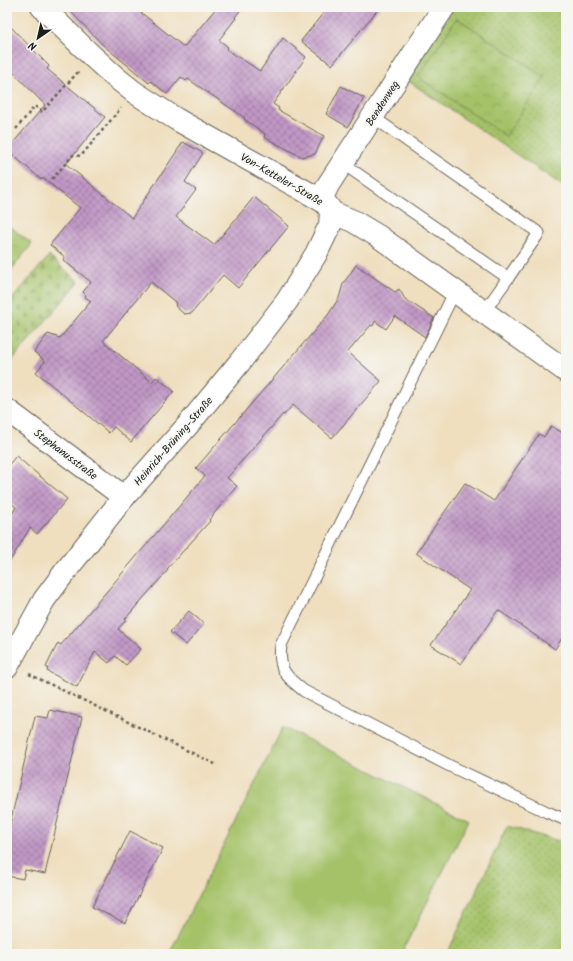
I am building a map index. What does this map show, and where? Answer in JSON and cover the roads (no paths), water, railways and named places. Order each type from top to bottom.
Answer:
[{"type":"street","name":"Von-Ketteler-Straße","points":[[42,7],[92,56],[134,92],[176,119],[378,236],[566,371]]},
{"type":"street","name":"Bendenweg","points":[[326,206],[328,186],[444,7]]},
{"type":"street","name":"Heinrich-Brüning-Straße","points":[[8,666],[44,600],[124,497],[188,425],[240,362],[286,301],[318,250],[330,225],[326,206]]},
{"type":"street","name":"Stephanusstraße","points":[[7,410],[124,497]]},
{"type":"lane","points":[[373,117],[540,233],[484,312]]},
{"type":"lane","points":[[342,164],[508,278]]},
{"type":"lane","points":[[455,291],[283,639],[279,658],[283,670],[287,676],[304,691],[448,765],[566,820]]}]
